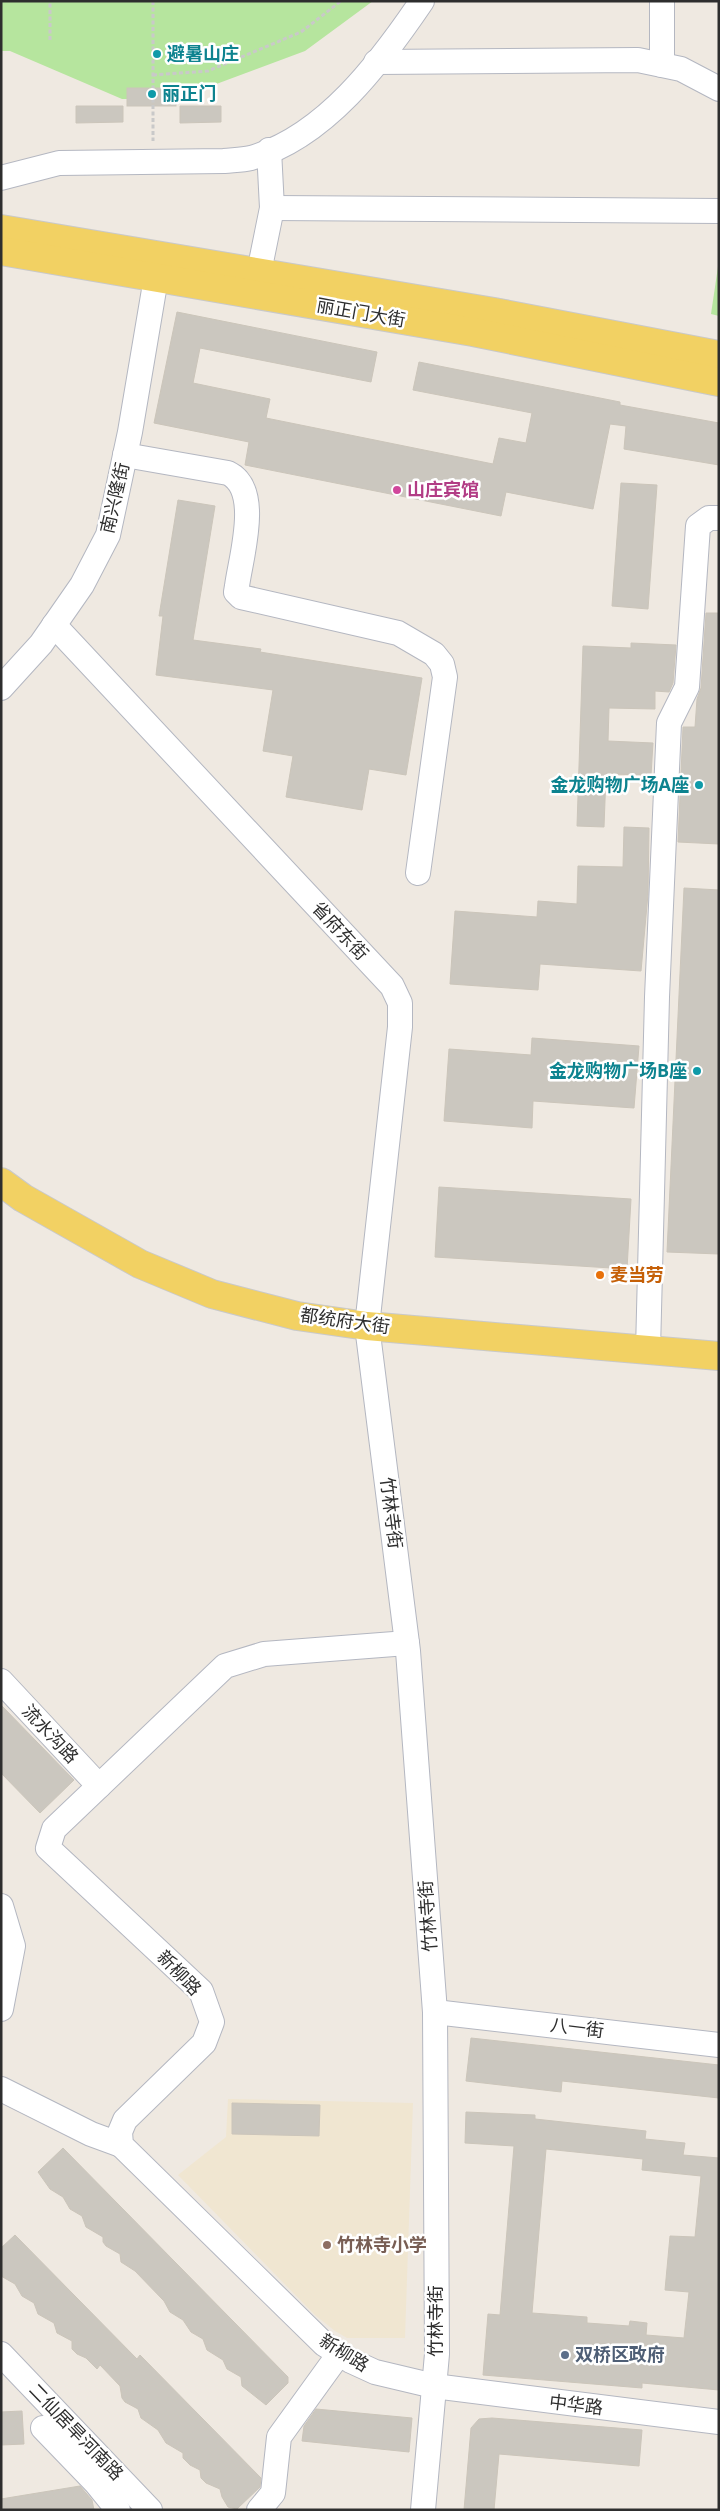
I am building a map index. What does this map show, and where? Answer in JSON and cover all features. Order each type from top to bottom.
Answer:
[{"type":"main road","name":"丽正门大街","points":[[1,229],[494,312],[719,355]]},
{"type":"main road","name":"丽正门大街","points":[[1,251],[473,332],[719,382]]},
{"type":"main road","name":"都统府大街","points":[[1,1182],[22,1198],[140,1264],[212,1294],[297,1316],[367,1326],[719,1356]]},
{"type":"street","points":[[1,178],[59,163],[224,161],[250,158],[297,137],[337,108],[376,62],[422,1]]},
{"type":"street","points":[[662,1],[662,65]]},
{"type":"street","points":[[376,62],[638,60],[681,69],[719,89]]},
{"type":"street","points":[[259,272],[272,208],[269,150]]},
{"type":"street","points":[[272,208],[719,210]]},
{"type":"street","name":"南兴隆街","points":[[1,688],[41,644],[82,585],[108,535],[125,455],[156,278]]},
{"type":"street","points":[[125,455],[228,473],[237,477],[248,499],[236,586],[236,592],[241,597],[398,633],[434,654],[442,664],[445,677],[418,874]]},
{"type":"street","points":[[648,1350],[657,997],[669,722],[681,703],[687,687],[698,526],[709,518],[719,518]]},
{"type":"street","name":"省府东街","points":[[54,625],[392,986],[400,1003],[400,1027],[367,1326]]},
{"type":"street","name":"竹林寺街","points":[[367,1326],[407,1643],[435,2012],[437,2354],[422,2510]]},
{"type":"street","name":"新柳路","points":[[407,1643],[264,1654],[225,1666],[54,1829],[48,1848],[201,1991],[212,2022],[204,2043],[125,2120],[120,2132],[121,2145],[324,2344],[374,2372],[434,2386]]},
{"type":"street","name":"流水沟路","points":[[1,1681],[99,1786]]},
{"type":"street","points":[[1,1906],[13,1946],[1,2009]]},
{"type":"street","name":"八一街","points":[[435,2012],[719,2045]]},
{"type":"street","points":[[1,2090],[91,2134],[121,2145]]},
{"type":"street","name":"二仙居旱河南路","points":[[1,2354],[150,2510]]},
{"type":"street","points":[[259,2510],[273,2493],[279,2437],[340,2354]]},
{"type":"street","name":"中华路","points":[[434,2386],[719,2422]]},
{"type":"street","points":[[43,2428],[96,2483],[118,2510]]},
{"type":"path","points":[[50,1],[50,40]]},
{"type":"path","points":[[152,1],[153,161]]},
{"type":"path","points":[[153,75],[208,71],[216,68],[301,32],[341,1]]},
{"type":"shaded area","name":"竹林寺小学","points":[[228,2099],[413,2103],[405,2338],[347,2338],[335,2331],[315,2315],[178,2175],[226,2137]]},
{"type":"green space","name":"避暑山庄","points":[[1,1],[373,1],[305,51],[176,99],[176,106],[127,106],[127,99],[122,99],[10,51],[1,51]]},
{"type":"green space","points":[[719,260],[719,316],[711,314]]},
{"type":"building","name":"丽正门","points":[[127,88],[176,88],[176,106],[127,106]]},
{"type":"building","points":[[76,106],[123,106],[123,122],[76,123]]},
{"type":"building","points":[[180,106],[221,106],[221,122],[180,123]]},
{"type":"building","points":[[177,312],[377,352],[371,382],[200,348],[193,383],[270,399],[266,418],[493,464],[499,438],[526,443],[532,413],[413,390],[419,362],[620,402],[620,405],[719,423],[719,465],[624,449],[626,426],[610,424],[593,509],[506,492],[501,516],[245,465],[249,442],[154,423]]},
{"type":"building","points":[[621,483],[657,485],[648,609],[612,606]]},
{"type":"building","points":[[178,500],[215,506],[193,640],[261,649],[260,652],[422,678],[406,775],[369,769],[362,810],[286,797],[293,756],[263,751],[273,690],[156,675],[163,616],[159,616]]},
{"type":"building","name":"金龙购物广场A座","points":[[706,613],[719,613],[719,844],[678,842],[683,727],[695,727],[697,699],[701,688]]},
{"type":"building","points":[[631,643],[676,645],[673,683],[669,692],[655,691],[655,709],[609,708],[608,741],[653,743],[651,775],[606,774],[604,827],[577,826],[583,646],[631,648]]},
{"type":"building","points":[[624,827],[649,828],[648,894],[641,971],[540,964],[538,990],[450,984],[455,911],[537,917],[538,901],[577,904],[578,866],[623,867]]},
{"type":"building","name":"金龙购物广场B座","points":[[684,888],[719,890],[719,1254],[667,1252]]},
{"type":"building","points":[[532,1038],[639,1046],[634,1108],[533,1101],[532,1128],[444,1121],[449,1049],[531,1055]]},
{"type":"building","points":[[439,1187],[631,1199],[627,1269],[435,1257]]},
{"type":"building","points":[[1,1705],[74,1780],[40,1813],[1,1773]]},
{"type":"building","points":[[471,2038],[719,2065],[719,2098],[562,2081],[561,2092],[466,2081]]},
{"type":"building","points":[[232,2103],[320,2105],[319,2136],[232,2134]]},
{"type":"building","points":[[466,2112],[535,2115],[535,2119],[646,2131],[645,2139],[685,2143],[683,2155],[719,2158],[719,2390],[642,2383],[642,2388],[483,2375],[488,2314],[500,2315],[514,2146],[465,2143]],"holes":[[[546,2149],[643,2159],[642,2170],[701,2176],[695,2237],[670,2236],[665,2290],[689,2292],[684,2338],[646,2335],[647,2323],[630,2321],[629,2326],[587,2323],[587,2317],[532,2313]]]},
{"type":"building","points":[[63,2148],[288,2377],[288,2383],[266,2405],[242,2386],[241,2377],[227,2369],[223,2360],[207,2350],[203,2339],[191,2332],[183,2320],[170,2312],[164,2301],[135,2271],[121,2262],[120,2254],[106,2246],[103,2242],[103,2237],[86,2227],[82,2216],[70,2209],[63,2197],[50,2189],[38,2172]]},
{"type":"building","points":[[15,2235],[137,2359],[140,2355],[261,2478],[260,2487],[237,2509],[228,2507],[220,2489],[206,2483],[201,2478],[200,2470],[190,2465],[183,2458],[183,2453],[166,2443],[158,2430],[141,2418],[138,2409],[125,2402],[122,2398],[120,2386],[100,2365],[97,2369],[86,2358],[77,2354],[72,2349],[72,2341],[57,2333],[54,2323],[38,2314],[34,2303],[22,2296],[15,2284],[1,2276],[1,2248]]},
{"type":"building","points":[[316,2409],[412,2418],[409,2452],[302,2441],[304,2426]]},
{"type":"building","points":[[22,2411],[24,2444],[1,2445],[1,2412]]},
{"type":"building","points":[[492,2418],[642,2430],[639,2466],[499,2454],[494,2510],[464,2510],[471,2428],[479,2419]]},
{"type":"building","points":[[80,2486],[92,2500],[94,2510],[1,2510],[1,2499]]},
{"type":"place","name":"避暑山庄","points":[[157,54]]},
{"type":"place","name":"丽正门","points":[[152,94]]},
{"type":"place","name":"山庄宾馆","points":[[397,490]]},
{"type":"place","name":"金龙购物广场A座","points":[[699,785]]},
{"type":"place","name":"金龙购物广场B座","points":[[697,1071]]},
{"type":"place","name":"麦当劳","points":[[600,1275]]},
{"type":"place","name":"竹林寺小学","points":[[327,2245]]},
{"type":"place","name":"双桥区政府","points":[[565,2355]]}]
